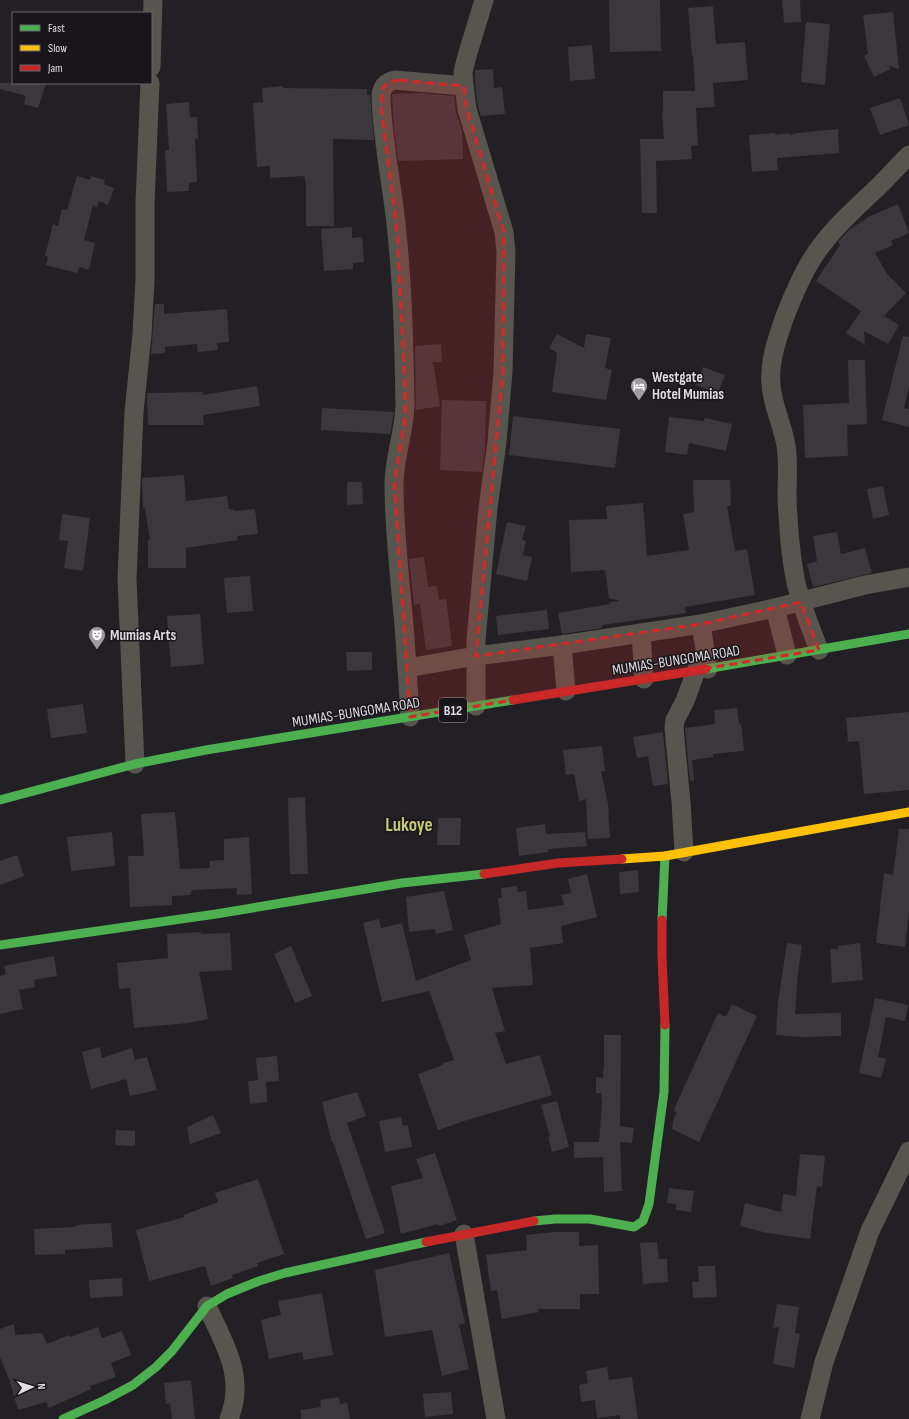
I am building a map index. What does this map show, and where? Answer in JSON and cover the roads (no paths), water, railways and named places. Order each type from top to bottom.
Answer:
[{"type":"main road","name":"MUMIAS-BUNGOMA ROAD","points":[[0,800],[135,764],[206,750],[702,670],[909,634]]},
{"type":"main road","points":[[0,945],[216,914],[402,883],[558,864],[665,856],[909,812]]},
{"type":"main road","points":[[63,1419],[105,1400],[133,1385],[156,1367],[185,1336],[207,1306],[227,1294],[259,1281],[395,1248],[533,1221],[555,1219],[590,1219],[634,1227],[640,1224],[646,1215],[649,1204],[664,1092],[666,1038],[662,957],[662,906],[665,856]]},
{"type":"street","points":[[152,34],[153,0]]},
{"type":"street","points":[[476,706],[476,640],[503,372],[506,252],[504,232],[467,109],[464,86],[466,56],[484,0]]},
{"type":"street","points":[[410,717],[395,531],[394,482],[397,457],[405,418],[401,279],[381,95],[384,85],[395,80],[464,86]]},
{"type":"street","points":[[135,764],[127,579],[134,412],[142,334],[145,280],[145,203],[150,84]]},
{"type":"street","points":[[818,650],[801,602],[795,579],[790,542],[787,495],[787,450],[771,384],[771,368],[774,349],[796,290],[813,257],[850,213],[881,184],[909,154]]},
{"type":"street","points":[[407,668],[476,656],[562,645],[701,624],[801,602],[865,585],[909,578]]},
{"type":"street","points":[[775,608],[787,655]]},
{"type":"street","points":[[684,852],[674,728],[675,720],[702,670],[701,624]]},
{"type":"street","points":[[641,633],[644,679]]},
{"type":"street","points":[[562,645],[566,692]]},
{"type":"street","points":[[810,1419],[824,1362],[870,1231],[909,1151]]},
{"type":"street","points":[[464,1234],[496,1419]]},
{"type":"street","points":[[207,1306],[226,1347],[234,1372],[236,1387],[234,1404],[229,1419]]},
{"type":"place","name":"Westgate Hotel Mumias","points":[[639,401]]},
{"type":"place","name":"Mumias Arts","points":[[97,650]]},
{"type":"district","name":"Lukoye","points":[[409,824]]}]
